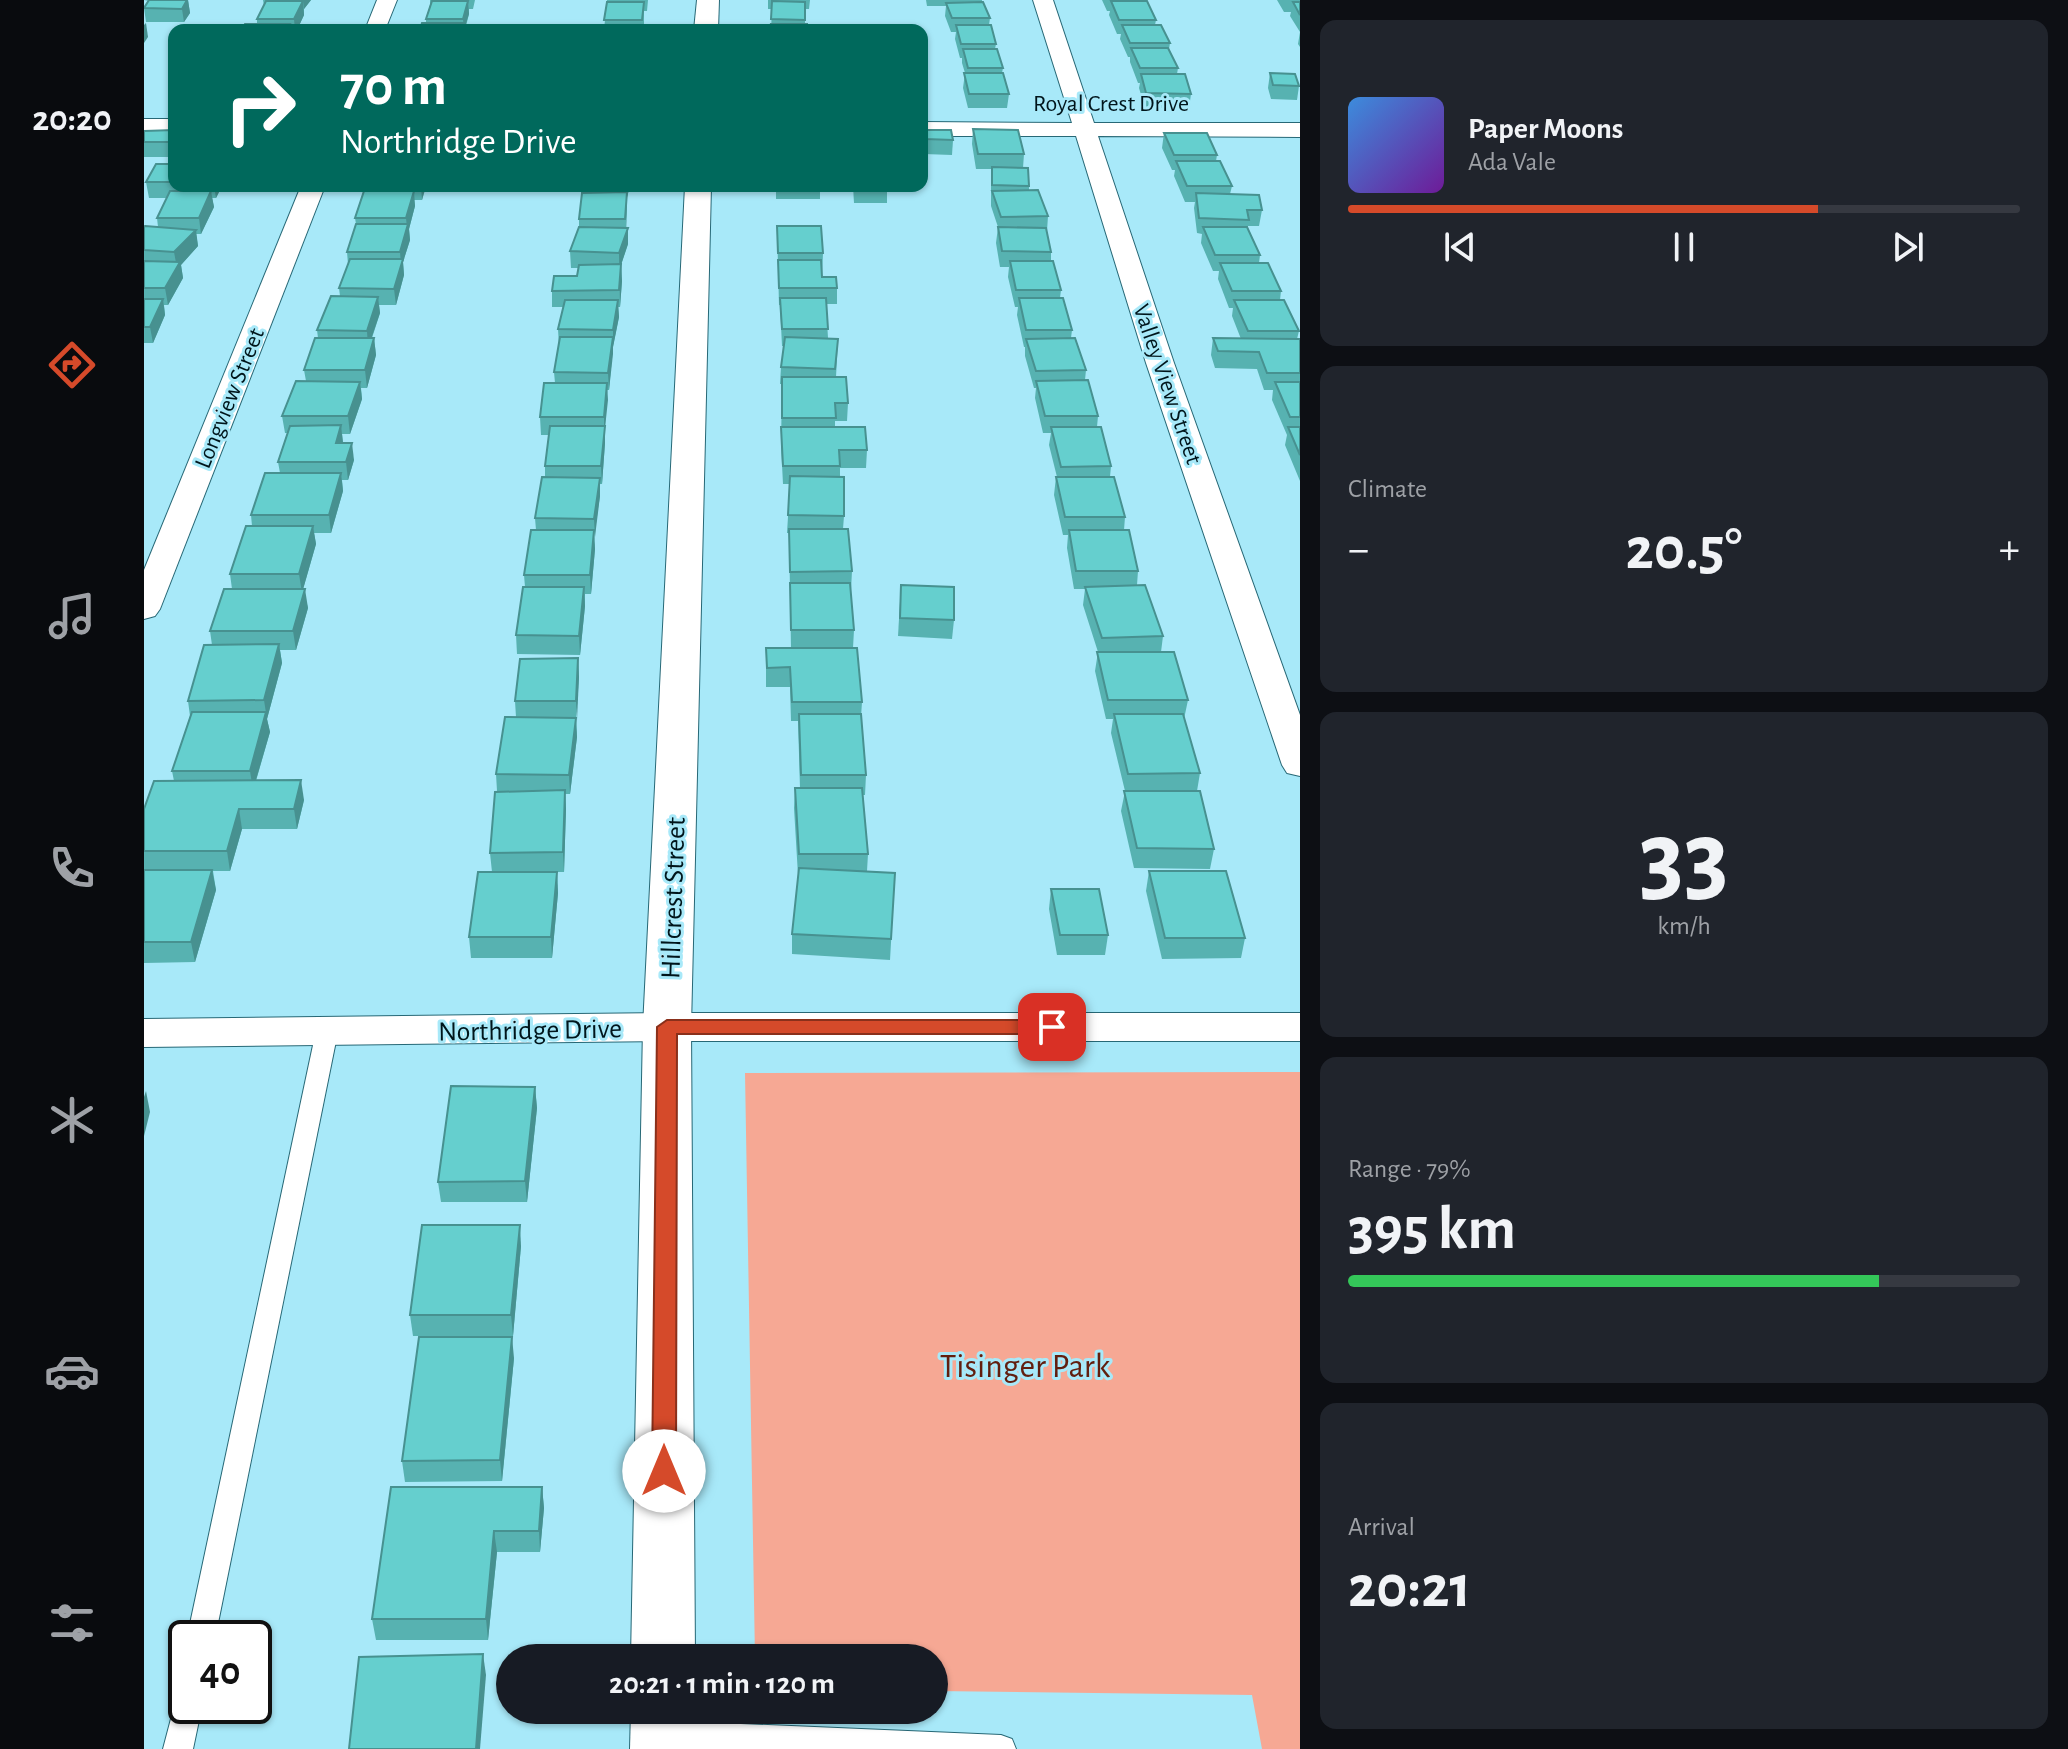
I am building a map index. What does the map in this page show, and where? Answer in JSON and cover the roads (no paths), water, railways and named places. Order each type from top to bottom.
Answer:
[{"type":"street","points":[[377,24],[387,0]]},
{"type":"street","points":[[706,24],[708,0]]},
{"type":"street","name":"Valley View Street","points":[[1043,0],[1160,363],[1300,765]]},
{"type":"street","points":[[144,126],[168,126]]},
{"type":"street","name":"Royal Crest Drive","points":[[928,129],[1300,130]]},
{"type":"street","name":"Longview Street","points":[[144,609],[311,192]]},
{"type":"street","name":"Hillcrest Street","points":[[663,1644],[667,1027],[698,192]]},
{"type":"street","name":"Northridge Drive","points":[[144,1033],[667,1027],[1300,1027]]},
{"type":"lane","points":[[205,1620],[327,1031]]},
{"type":"lane","points":[[178,1749],[183,1724]]},
{"type":"lane","points":[[663,1731],[1001,1749]]},
{"type":"park label","name":"Tisinger Park","points":[[1025,1365]]}]
